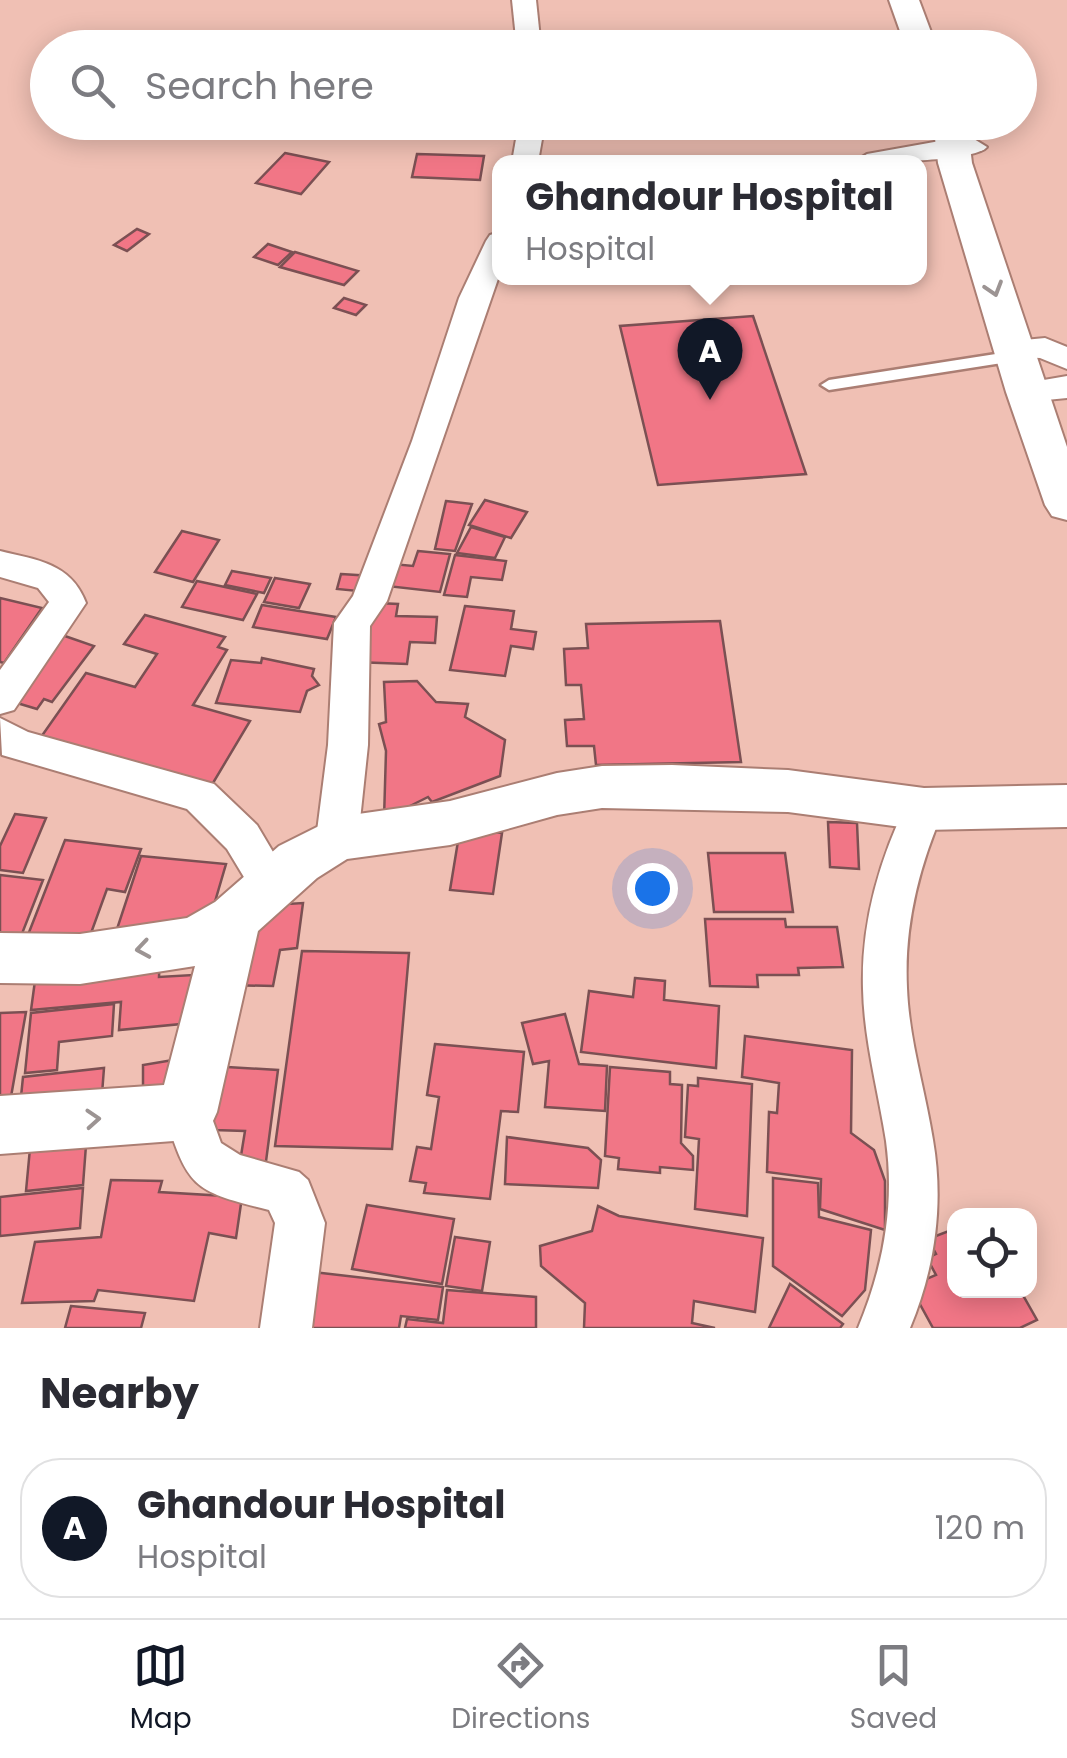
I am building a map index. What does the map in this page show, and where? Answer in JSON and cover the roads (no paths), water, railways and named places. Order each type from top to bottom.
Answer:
[{"type":"street","points":[[524,0],[527,30]]},
{"type":"street","points":[[904,0],[915,30]]},
{"type":"street","points":[[891,155],[943,140]]},
{"type":"street","points":[[958,140],[1045,374],[1067,505]]},
{"type":"street","points":[[337,839],[348,746],[352,623],[368,601],[428,440],[474,298],[492,259]]},
{"type":"street","points":[[0,564],[51,577],[60,584],[68,603],[0,699]]},
{"type":"street","points":[[0,734],[16,744],[200,796],[242,836],[253,902],[187,1112],[203,1160],[231,1177],[282,1189],[297,1211],[300,1223],[286,1328]]},
{"type":"street","points":[[0,958],[80,959],[197,941],[253,902],[298,862],[337,839],[450,823],[557,794],[672,786],[788,791],[924,809],[1067,806]]},
{"type":"street","points":[[884,1328],[902,1281],[914,1184],[887,1016],[887,918],[895,879],[924,809]]},
{"type":"street","points":[[0,1125],[187,1112]]},
{"type":"lane","points":[[829,384],[1045,374]]},
{"type":"place","name":"Ghandour Hospital","points":[[710,400]]}]
